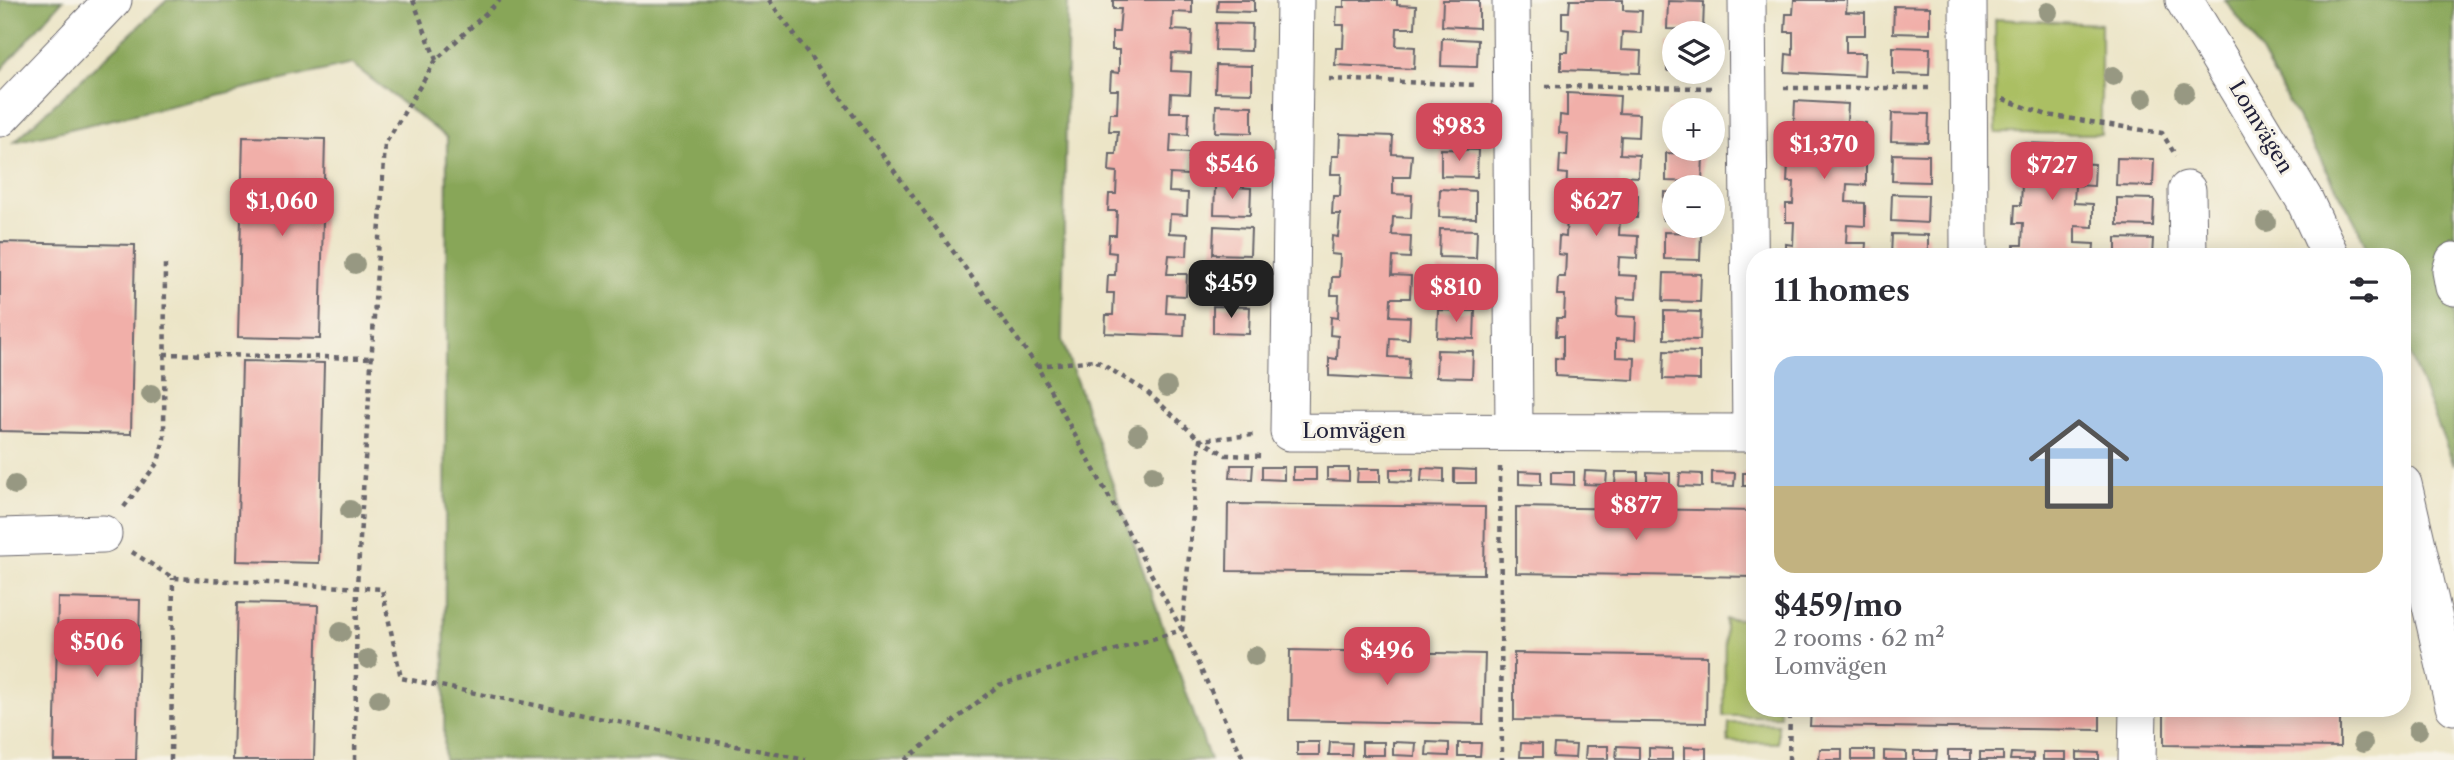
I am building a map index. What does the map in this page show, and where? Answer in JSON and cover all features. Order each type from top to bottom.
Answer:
[{"type":"street","points":[[0,118],[113,0]]},
{"type":"street","name":"Lomvägen","points":[[1295,0],[1289,432],[1746,433]]},
{"type":"street","points":[[1507,431],[1511,0]]},
{"type":"street","name":"Lomvägen","points":[[1747,0],[1750,248]]},
{"type":"street","points":[[1968,0],[1969,248]]},
{"type":"street","name":"Lomvägen","points":[[2184,0],[2304,199],[2327,248]]},
{"type":"street","points":[[2187,190],[2188,248]]},
{"type":"street","points":[[2454,261],[2451,271],[2454,288]]},
{"type":"street","points":[[2411,509],[2445,617],[2454,706]]},
{"type":"street","points":[[0,537],[103,534]]},
{"type":"street","points":[[2137,760],[2138,717]]},
{"type":"path","points":[[413,0],[436,60]]},
{"type":"path","points":[[355,760],[357,586],[385,144],[436,60],[500,0]]},
{"type":"path","points":[[769,0],[1037,366],[1182,630],[1244,760]]},
{"type":"path","points":[[166,261],[164,439],[158,463],[103,534],[173,578],[382,589],[401,678],[806,760]]},
{"type":"path","points":[[164,354],[371,358]]},
{"type":"path","points":[[1037,366],[1095,360],[1146,391],[1200,440],[1289,432]]},
{"type":"path","points":[[1502,760],[1507,431]]},
{"type":"path","points":[[1182,630],[1200,440]]},
{"type":"path","points":[[171,760],[173,578]]},
{"type":"path","points":[[905,760],[999,685],[1182,630]]},
{"type":"path","points":[[1789,760],[1790,717]]},
{"type":"green space","points":[[0,0],[63,0],[0,71]]},
{"type":"green space","points":[[167,0],[1068,0],[1062,340],[1210,760],[444,760],[447,138],[352,64],[14,142]]},
{"type":"green space","points":[[2225,0],[2454,0],[2454,465],[2411,358],[2411,248],[2366,248],[2357,225],[2253,38]]},
{"type":"green space","points":[[1995,19],[2101,24],[2101,134],[1996,133]]},
{"type":"green space","points":[[1725,619],[1746,619],[1746,716],[1724,716]]},
{"type":"green space","points":[[1729,723],[1778,724],[1778,743],[1728,742]]},
{"type":"building","points":[[1113,0],[1192,0],[1192,13],[1173,12],[1172,30],[1192,31],[1191,54],[1172,53],[1171,71],[1191,72],[1190,94],[1171,93],[1170,112],[1189,112],[1188,135],[1171,134],[1170,152],[1189,153],[1188,175],[1170,174],[1169,192],[1188,193],[1187,215],[1170,214],[1169,233],[1188,234],[1187,256],[1169,255],[1167,274],[1187,274],[1186,296],[1167,295],[1166,313],[1185,314],[1184,336],[1105,333],[1106,315],[1113,315],[1114,293],[1107,293],[1108,275],[1115,275],[1116,253],[1108,252],[1109,235],[1116,235],[1117,211],[1108,211],[1109,194],[1116,194],[1117,172],[1109,171],[1110,154],[1116,154],[1118,131],[1109,131],[1110,113],[1117,113],[1118,90],[1110,90],[1111,72],[1119,73],[1119,50],[1112,50],[1112,32],[1119,32],[1121,9],[1113,9]]},
{"type":"building","points":[[1218,0],[1254,0],[1254,12],[1217,11]]},
{"type":"building","points":[[1344,0],[1397,0],[1397,5],[1416,6],[1415,28],[1397,28],[1396,46],[1415,47],[1414,69],[1335,65],[1336,48],[1343,48],[1344,25],[1336,25],[1337,7],[1344,7]]},
{"type":"building","points":[[1443,0],[1479,0],[1479,28],[1442,26]]},
{"type":"building","points":[[1570,0],[1623,0],[1623,10],[1642,11],[1641,33],[1622,32],[1621,50],[1641,51],[1640,73],[1561,70],[1561,52],[1568,52],[1569,30],[1562,29],[1562,12],[1569,12]]},
{"type":"building","points":[[1794,0],[1847,0],[1846,12],[1865,13],[1865,35],[1846,35],[1846,53],[1865,53],[1864,76],[1785,72],[1786,54],[1793,55],[1793,32],[1785,32],[1786,14],[1793,14]]},
{"type":"building","points":[[1668,1],[1704,2],[1703,21],[1667,21]]},
{"type":"building","points":[[1894,6],[1930,7],[1930,34],[1893,33]]},
{"type":"building","points":[[1216,23],[1252,24],[1251,51],[1215,50]]},
{"type":"building","points":[[1442,38],[1478,40],[1477,67],[1441,66]]},
{"type":"building","points":[[1893,47],[1930,48],[1929,75],[1893,74]]},
{"type":"building","points":[[1216,65],[1252,66],[1252,93],[1215,92]]},
{"type":"building","points":[[1567,93],[1620,96],[1619,113],[1639,114],[1638,137],[1621,136],[1620,154],[1639,155],[1638,177],[1620,176],[1619,194],[1638,195],[1637,218],[1620,217],[1619,235],[1638,236],[1637,258],[1619,257],[1618,275],[1637,276],[1636,299],[1618,298],[1617,316],[1636,317],[1635,340],[1616,339],[1616,357],[1635,358],[1634,380],[1555,376],[1555,358],[1563,359],[1563,336],[1556,336],[1557,318],[1564,318],[1565,295],[1557,295],[1558,277],[1565,277],[1566,255],[1558,254],[1559,236],[1566,237],[1567,214],[1558,214],[1559,196],[1566,196],[1567,174],[1559,173],[1560,155],[1567,156],[1568,134],[1559,133],[1560,115],[1567,116]]},
{"type":"building","points":[[1795,101],[1848,104],[1847,122],[1866,123],[1865,145],[1848,144],[1847,162],[1866,163],[1866,185],[1847,184],[1846,202],[1865,203],[1865,226],[1847,225],[1846,243],[1866,243],[1866,248],[1786,248],[1786,244],[1793,245],[1794,222],[1786,222],[1786,204],[1793,204],[1794,182],[1787,182],[1788,163],[1794,164],[1795,142],[1786,141],[1787,123],[1794,123]]},
{"type":"building","points":[[1216,105],[1252,106],[1252,133],[1215,132]]},
{"type":"building","points":[[1892,113],[1929,114],[1928,142],[1891,141]]},
{"type":"building","points":[[1340,134],[1393,136],[1392,154],[1412,155],[1410,177],[1393,177],[1393,194],[1412,195],[1411,218],[1393,217],[1392,235],[1411,236],[1410,258],[1393,257],[1392,275],[1411,276],[1410,298],[1391,298],[1390,316],[1410,317],[1409,339],[1390,338],[1389,357],[1409,358],[1408,380],[1329,376],[1329,358],[1337,359],[1338,336],[1330,335],[1331,317],[1338,318],[1339,295],[1331,295],[1332,277],[1339,277],[1340,255],[1331,254],[1332,236],[1338,237],[1340,214],[1332,214],[1333,196],[1340,196],[1341,174],[1331,174],[1332,156],[1339,156]]},
{"type":"building","points":[[243,137],[325,139],[320,339],[238,337]]},
{"type":"building","points":[[2023,143],[2076,145],[2075,163],[2095,164],[2094,186],[2075,185],[2074,203],[2093,204],[2093,227],[2075,226],[2075,243],[2094,244],[2094,248],[2014,248],[2014,245],[2022,245],[2023,223],[2014,223],[2015,205],[2021,205],[2022,183],[2015,182],[2016,164],[2022,165]]},
{"type":"building","points":[[1216,145],[1252,146],[1251,174],[1215,172]]},
{"type":"building","points":[[1441,149],[1478,150],[1477,177],[1441,176]]},
{"type":"building","points":[[1893,154],[1929,155],[1929,182],[1892,181]]},
{"type":"building","points":[[2117,158],[2154,159],[2153,186],[2116,185]]},
{"type":"building","points":[[1666,161],[1703,161],[1702,175],[1666,175]]},
{"type":"building","points":[[1215,186],[1251,188],[1250,215],[1214,214]]},
{"type":"building","points":[[1440,189],[1476,191],[1476,218],[1439,217]]},
{"type":"building","points":[[1892,194],[1928,195],[1927,223],[1891,221]]},
{"type":"building","points":[[2117,198],[2154,199],[2153,226],[2117,225]]},
{"type":"building","points":[[1214,226],[1251,228],[1250,255],[1213,254]]},
{"type":"building","points":[[1440,229],[1477,230],[1476,258],[1439,257]]},
{"type":"building","points":[[1892,234],[1928,235],[1928,248],[1891,248]]},
{"type":"building","points":[[1664,238],[1701,238],[1700,260],[1664,259]]},
{"type":"building","points":[[2116,238],[2153,239],[2152,248],[2116,248]]},
{"type":"building","points":[[0,242],[135,245],[131,434],[0,431]]},
{"type":"building","points":[[1213,265],[1250,266],[1249,294],[1213,292]]},
{"type":"building","points":[[1438,269],[1475,270],[1474,298],[1437,297]]},
{"type":"building","points":[[1664,273],[1701,274],[1700,302],[1663,301]]},
{"type":"building","points":[[1213,306],[1250,307],[1249,334],[1213,333]]},
{"type":"building","points":[[1438,310],[1475,311],[1474,339],[1437,337]]},
{"type":"building","points":[[1664,311],[1701,312],[1700,340],[1664,339]]},
{"type":"building","points":[[1437,350],[1473,351],[1472,378],[1436,377]]},
{"type":"building","points":[[1664,351],[1700,352],[1700,380],[1663,379]]},
{"type":"building","points":[[242,361],[324,363],[319,563],[237,561]]},
{"type":"building","points":[[1231,465],[1253,465],[1252,479],[1230,478]]},
{"type":"building","points":[[1262,467],[1284,467],[1284,480],[1262,479]]},
{"type":"building","points":[[1293,467],[1316,467],[1316,480],[1293,480]]},
{"type":"building","points":[[1327,468],[1349,468],[1349,481],[1327,480]]},
{"type":"building","points":[[1422,468],[1444,469],[1444,482],[1421,481]]},
{"type":"building","points":[[1358,469],[1380,469],[1380,482],[1357,482]]},
{"type":"building","points":[[1390,469],[1413,469],[1412,482],[1390,481]]},
{"type":"building","points":[[1454,469],[1476,470],[1476,483],[1454,483]]},
{"type":"building","points":[[1519,471],[1541,472],[1541,485],[1519,484]]},
{"type":"building","points":[[1585,471],[1607,472],[1606,485],[1584,484]]},
{"type":"building","points":[[1551,472],[1574,472],[1574,485],[1551,484]]},
{"type":"building","points":[[1616,472],[1638,472],[1638,485],[1615,485]]},
{"type":"building","points":[[1647,472],[1670,473],[1670,486],[1647,485]]},
{"type":"building","points":[[1712,472],[1735,473],[1734,486],[1712,485]]},
{"type":"building","points":[[1680,473],[1702,474],[1702,487],[1679,486]]},
{"type":"building","points":[[1743,473],[1746,473],[1746,486],[1743,486]]},
{"type":"building","points":[[1228,504],[1485,507],[1484,574],[1227,571]]},
{"type":"building","points":[[1516,507],[1746,511],[1746,577],[1516,573]]},
{"type":"building","points":[[58,598],[140,600],[136,760],[54,760]]},
{"type":"building","points":[[237,603],[318,605],[314,760],[233,760]]},
{"type":"building","points":[[1290,650],[1485,654],[1483,724],[1289,720]]},
{"type":"building","points":[[1514,653],[1707,656],[1706,723],[1514,720]]},
{"type":"building","points":[[1811,717],[2100,717],[2100,730],[1810,726]]},
{"type":"building","points":[[2164,717],[2340,717],[2340,747],[2164,745]]},
{"type":"building","points":[[1297,742],[1319,742],[1319,755],[1297,755]]},
{"type":"building","points":[[1330,742],[1352,743],[1351,755],[1329,755]]},
{"type":"building","points":[[1362,742],[1384,742],[1384,755],[1362,755]]},
{"type":"building","points":[[1393,742],[1416,743],[1415,756],[1393,755]]},
{"type":"building","points":[[1427,742],[1449,743],[1449,756],[1426,755]]},
{"type":"building","points":[[1458,743],[1481,743],[1480,756],[1458,756]]},
{"type":"building","points":[[1521,743],[1542,744],[1542,757],[1520,757]]},
{"type":"building","points":[[1554,744],[1576,745],[1575,758],[1553,757]]},
{"type":"building","points":[[1586,746],[1608,746],[1608,759],[1585,759]]},
{"type":"building","points":[[1617,746],[1639,747],[1639,760],[1616,759]]},
{"type":"building","points":[[1684,747],[1706,748],[1706,760],[1684,760]]},
{"type":"building","points":[[1649,748],[1672,749],[1672,760],[1649,760]]},
{"type":"building","points":[[1820,749],[1842,749],[1842,760],[1819,760]]},
{"type":"building","points":[[1852,750],[1874,750],[1874,760],[1852,760]]},
{"type":"building","points":[[1948,750],[1971,750],[1971,760],[1948,760]]},
{"type":"building","points":[[1884,751],[1906,752],[1906,760],[1884,760]]},
{"type":"building","points":[[1914,751],[1937,751],[1936,760],[1914,760]]},
{"type":"building","points":[[1980,752],[2003,752],[2003,760],[1980,760]]},
{"type":"building","points":[[2043,752],[2066,752],[2066,760],[2043,760]]},
{"type":"building","points":[[2077,752],[2099,753],[2099,760],[2077,760]]},
{"type":"building","points":[[2011,753],[2033,754],[2033,760],[2010,760]]}]
